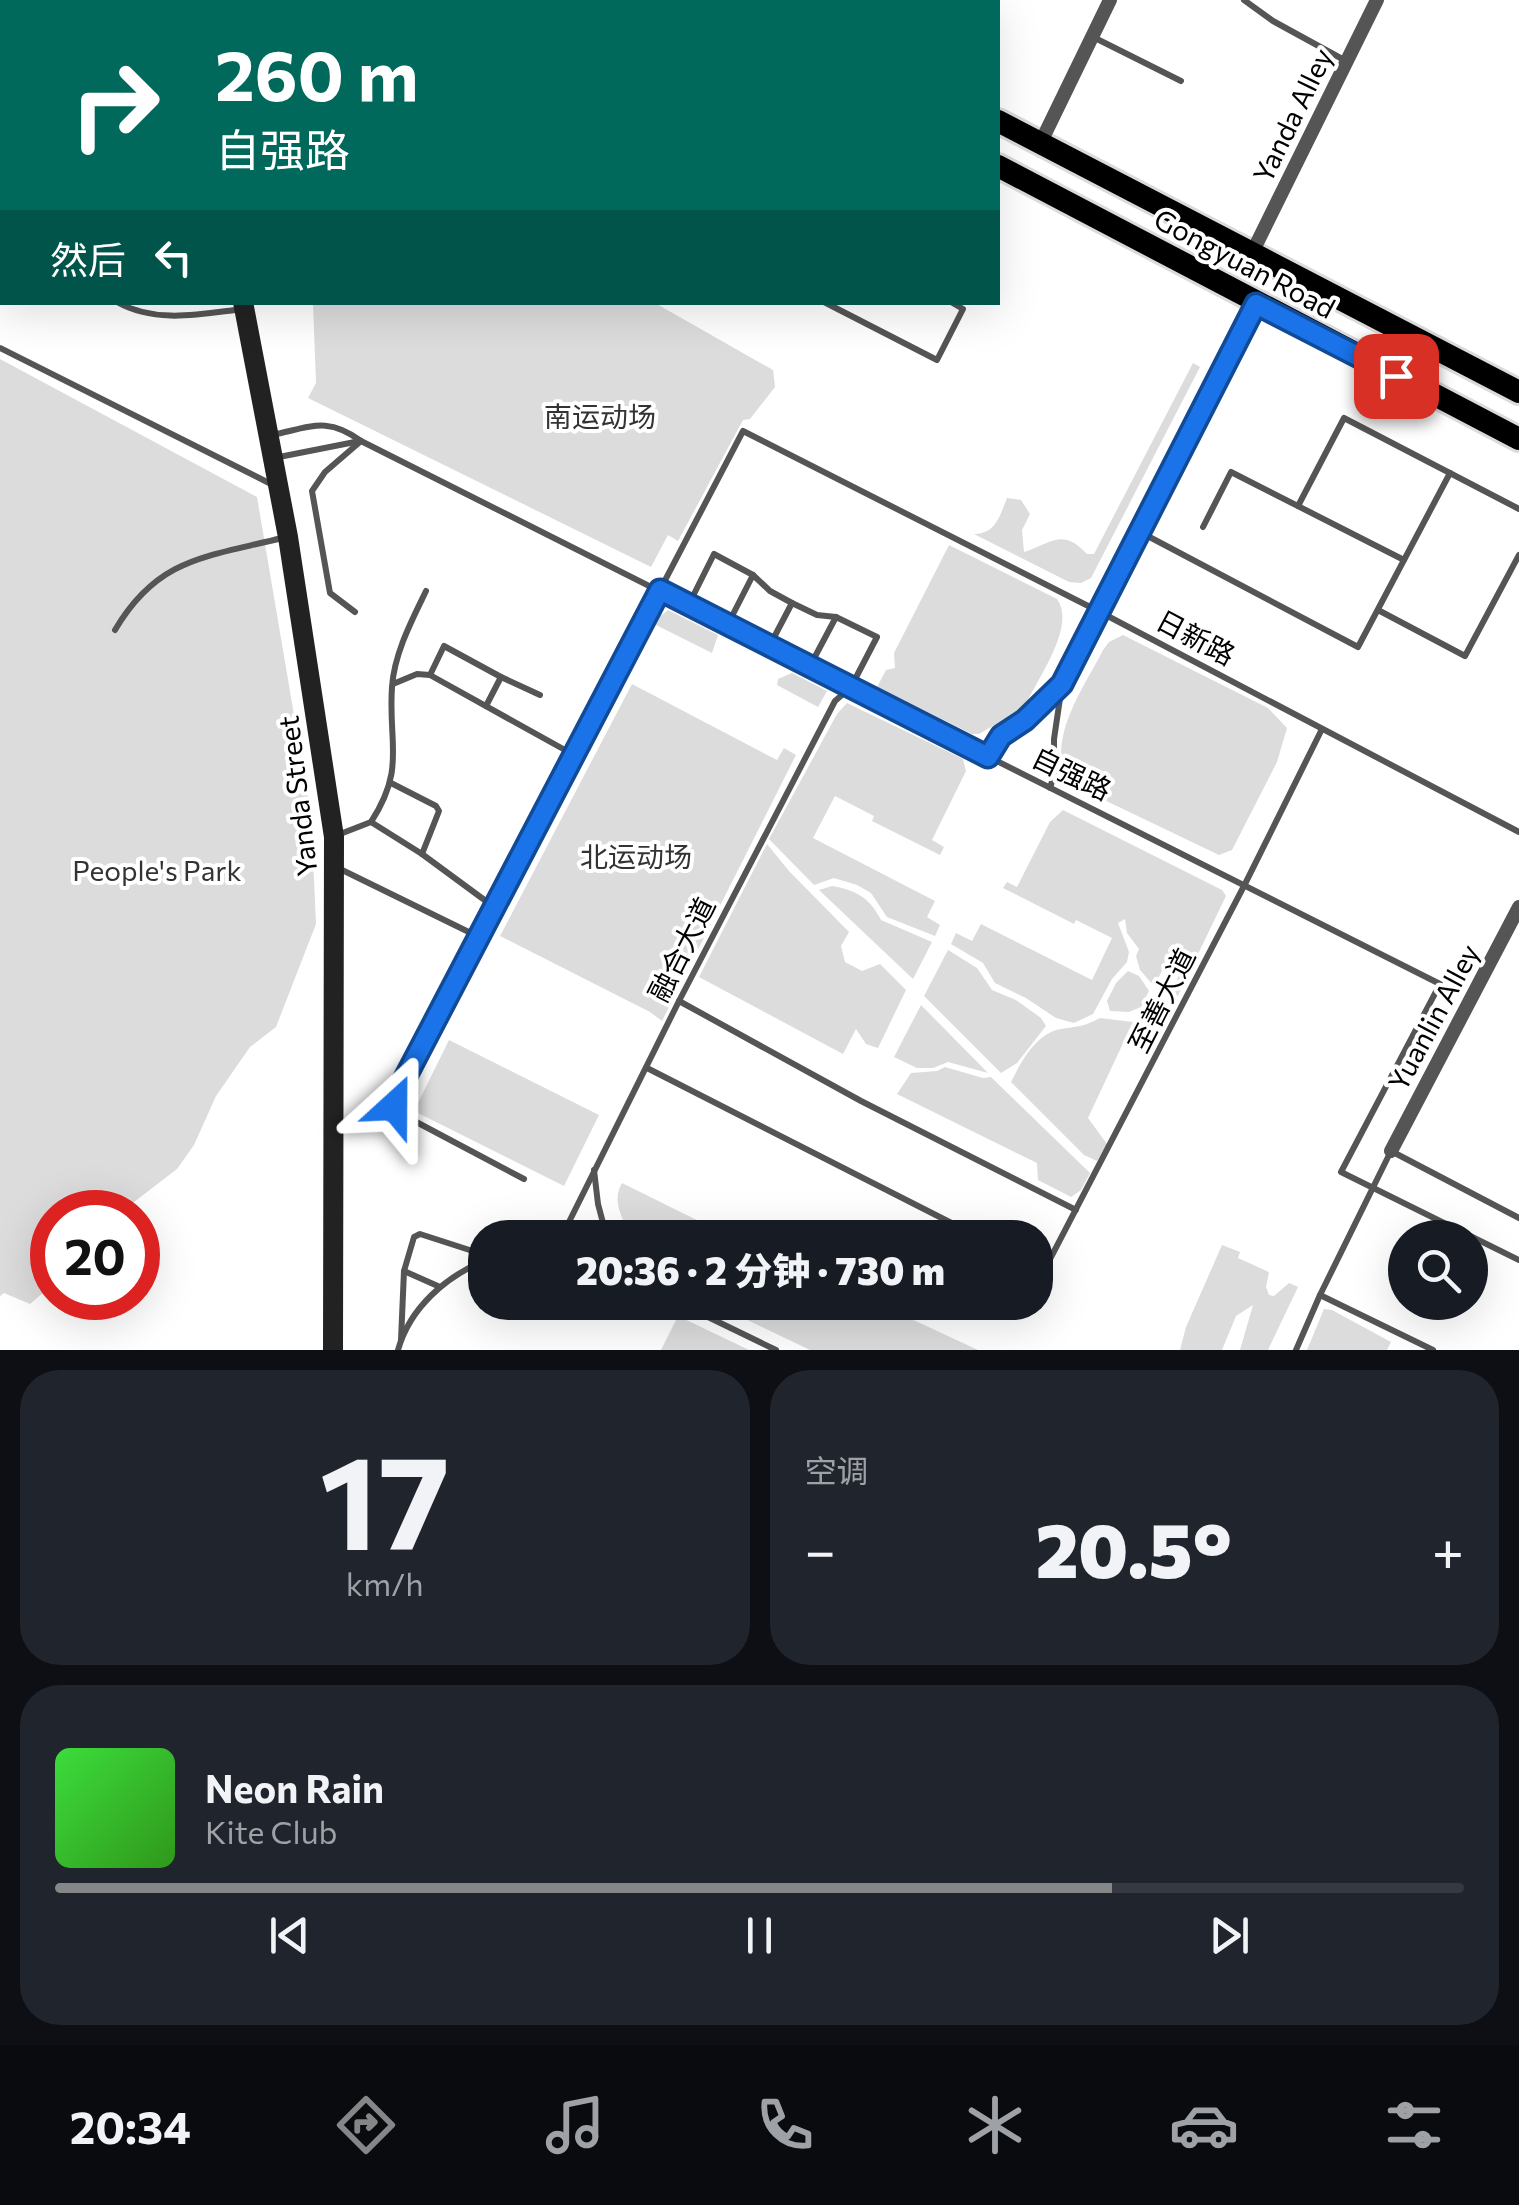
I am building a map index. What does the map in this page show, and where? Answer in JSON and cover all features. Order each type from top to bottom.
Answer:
[{"type":"main road","name":"Gongyuan Road","points":[[1000,122],[1519,392]]},
{"type":"main road","name":"Gongyuan Road","points":[[1000,167],[1519,439]]},
{"type":"main road","name":"Yanda Street","points":[[244,306],[288,537],[334,837],[333,1350]]},
{"type":"street","points":[[1040,144],[1110,0]]},
{"type":"street","name":"Yanda Alley","points":[[1252,253],[1377,0]]},
{"type":"street","name":"Yuanlin Alley","points":[[1390,1151],[1519,906]]},
{"type":"lane","points":[[1244,0],[1274,22],[1347,62]]},
{"type":"lane","points":[[1092,36],[1181,82]]},
{"type":"lane","points":[[988,757],[1001,736],[1025,720],[1062,684],[1256,304]]},
{"type":"lane","points":[[123,305],[166,316],[244,306]]},
{"type":"lane","points":[[830,305],[937,360],[963,308],[957,305]]},
{"type":"lane","points":[[0,348],[279,488]]},
{"type":"lane","points":[[1298,506],[1344,418],[1519,509]]},
{"type":"lane","name":"自强路","points":[[269,436],[328,424],[348,431],[1440,984],[1341,1172],[1373,1187]]},
{"type":"lane","name":"日新路","points":[[660,590],[743,431],[1100,612],[1519,832]]},
{"type":"lane","points":[[273,458],[362,441]]},
{"type":"lane","points":[[355,612],[330,594],[312,491],[325,472],[362,441]]},
{"type":"lane","points":[[1203,528],[1231,472],[1404,560]]},
{"type":"lane","points":[[1140,532],[1358,647],[1450,473]]},
{"type":"lane","points":[[115,630],[146,586],[168,573],[192,561],[288,537]]},
{"type":"lane","points":[[689,604],[714,554],[754,575],[770,591],[792,603],[817,615],[836,617],[810,666]]},
{"type":"lane","points":[[1378,610],[1466,656],[1519,554]]},
{"type":"lane","points":[[728,624],[754,575]]},
{"type":"lane","points":[[524,1180],[405,1116],[393,1101],[660,590]]},
{"type":"lane","points":[[334,837],[371,822],[391,784],[395,760],[392,684],[406,635],[426,592]]},
{"type":"lane","points":[[770,645],[792,603]]},
{"type":"lane","name":"融合大道","points":[[570,1220],[835,701],[852,687],[878,637],[836,617]]},
{"type":"lane","points":[[430,674],[444,646],[540,695]]},
{"type":"lane","points":[[392,684],[416,674],[430,674],[574,756]]},
{"type":"lane","points":[[486,706],[501,677]]},
{"type":"lane","points":[[1050,788],[1062,684]]},
{"type":"lane","name":"至善大道","points":[[1053,1252],[1246,884],[1322,729]]},
{"type":"lane","points":[[391,784],[439,810],[422,854]]},
{"type":"lane","points":[[371,822],[494,907]]},
{"type":"lane","points":[[336,866],[479,936]]},
{"type":"lane","points":[[679,1002],[861,1101],[1076,1210]]},
{"type":"lane","points":[[647,1068],[946,1220]]},
{"type":"lane","points":[[1296,1350],[1390,1151],[1519,1218]]},
{"type":"lane","points":[[594,1170],[602,1220]]},
{"type":"lane","points":[[1373,1187],[1519,1260]]},
{"type":"lane","points":[[401,1340],[404,1270],[410,1243],[420,1234],[468,1251]]},
{"type":"lane","points":[[398,1350],[421,1306],[468,1267]]},
{"type":"lane","points":[[404,1270],[440,1287]]},
{"type":"lane","points":[[1320,1295],[1419,1347],[1433,1350]]},
{"type":"lane","points":[[714,1320],[776,1350]]},
{"type":"green space","name":"南运动场","points":[[313,305],[659,305],[773,370],[775,387],[750,419],[743,420],[678,541],[668,535],[651,567],[308,398],[316,383]]},
{"type":"green space","name":"People's Park","points":[[0,359],[257,497],[311,815],[316,924],[276,1027],[250,1047],[216,1096],[194,1145],[177,1169],[150,1190],[30,1190],[30,1304],[4,1293],[0,1296]]},
{"type":"green space","points":[[1193,363],[1200,367],[1091,578],[1081,583],[1069,582],[974,534],[992,527],[1007,498],[1021,500],[1030,514],[1022,530],[1024,552],[1064,539],[1087,554],[1094,554]]},
{"type":"green space","points":[[949,545],[1057,599],[1062,610],[1054,650],[1027,702],[1019,711],[979,734],[877,687],[886,670],[895,668],[894,653]]},
{"type":"green space","points":[[668,610],[718,635],[712,653],[652,623]]},
{"type":"green space","points":[[1123,635],[1268,708],[1287,728],[1277,762],[1232,850],[1219,855],[1073,785],[1064,770],[1061,753],[1069,717],[1103,650]]},
{"type":"green space","points":[[792,673],[827,691],[818,707],[777,685],[778,679]]},
{"type":"green space","name":"北运动场","points":[[632,684],[777,760],[784,748],[796,755],[662,1021],[500,936]]},
{"type":"green space","points":[[847,703],[963,759],[966,771],[932,840],[944,847],[940,855],[872,821],[874,816],[835,796],[813,838],[935,901],[927,917],[940,925],[935,936],[887,917],[871,893],[857,885],[834,878],[814,885],[769,839],[837,714]]},
{"type":"green space","points":[[1063,810],[1222,890],[1226,896],[1170,1012],[1164,1008],[1179,975],[1163,969],[1154,986],[1140,970],[1136,956],[1139,949],[1127,933],[1125,919],[1118,923],[1129,952],[1127,962],[1112,979],[1093,1014],[1074,1023],[1056,1018],[995,983],[983,963],[951,944],[956,933],[972,941],[981,924],[1092,980],[1112,938],[1076,920],[1074,924],[1003,888],[1007,882],[1017,887],[1050,822]]},
{"type":"green space","points":[[767,844],[849,932],[841,946],[845,962],[862,971],[880,964],[906,990],[878,1048],[866,1044],[856,1029],[843,1054],[699,977]]},
{"type":"green space","points":[[832,886],[861,896],[881,920],[932,942],[913,979],[819,890]]},
{"type":"green space","points":[[948,950],[977,968],[992,990],[1016,1000],[1046,1026],[1017,1063],[1001,1073],[924,996]]},
{"type":"green space","points":[[1128,971],[1139,976],[1149,991],[1141,1007],[1129,1012],[1110,1011],[1107,1001]]},
{"type":"green space","points":[[921,1005],[988,1073],[948,1062],[933,1068],[917,1068],[894,1057]]},
{"type":"green space","points":[[1100,1018],[1133,1022],[1088,1118],[1107,1144],[1097,1161],[1084,1155],[1011,1082],[1030,1050],[1044,1036]]},
{"type":"green space","points":[[449,1040],[599,1115],[564,1186],[414,1111]]},
{"type":"green space","points":[[945,1067],[991,1077],[1090,1173],[1081,1190],[1071,1197],[1038,1180],[1037,1163],[897,1094],[911,1073]]},
{"type":"green space","points":[[622,1183],[697,1220],[624,1220],[618,1204]]},
{"type":"green space","points":[[1222,1245],[1240,1252],[1238,1258],[1269,1272],[1269,1295],[1274,1296],[1289,1283],[1298,1287],[1268,1350],[1240,1350],[1253,1305],[1236,1316],[1222,1350],[1180,1350]]},
{"type":"green space","points":[[1324,1309],[1391,1342],[1387,1350],[1307,1350]]},
{"type":"green space","points":[[676,1320],[686,1320],[749,1350],[661,1350]]},
{"type":"green space","points":[[747,1320],[914,1320],[978,1350],[810,1350]]},
{"type":"route","points":[[394,1106],[393,1101],[660,590],[988,757],[1001,736],[1025,720],[1062,684],[1256,304],[1396,376]]}]
